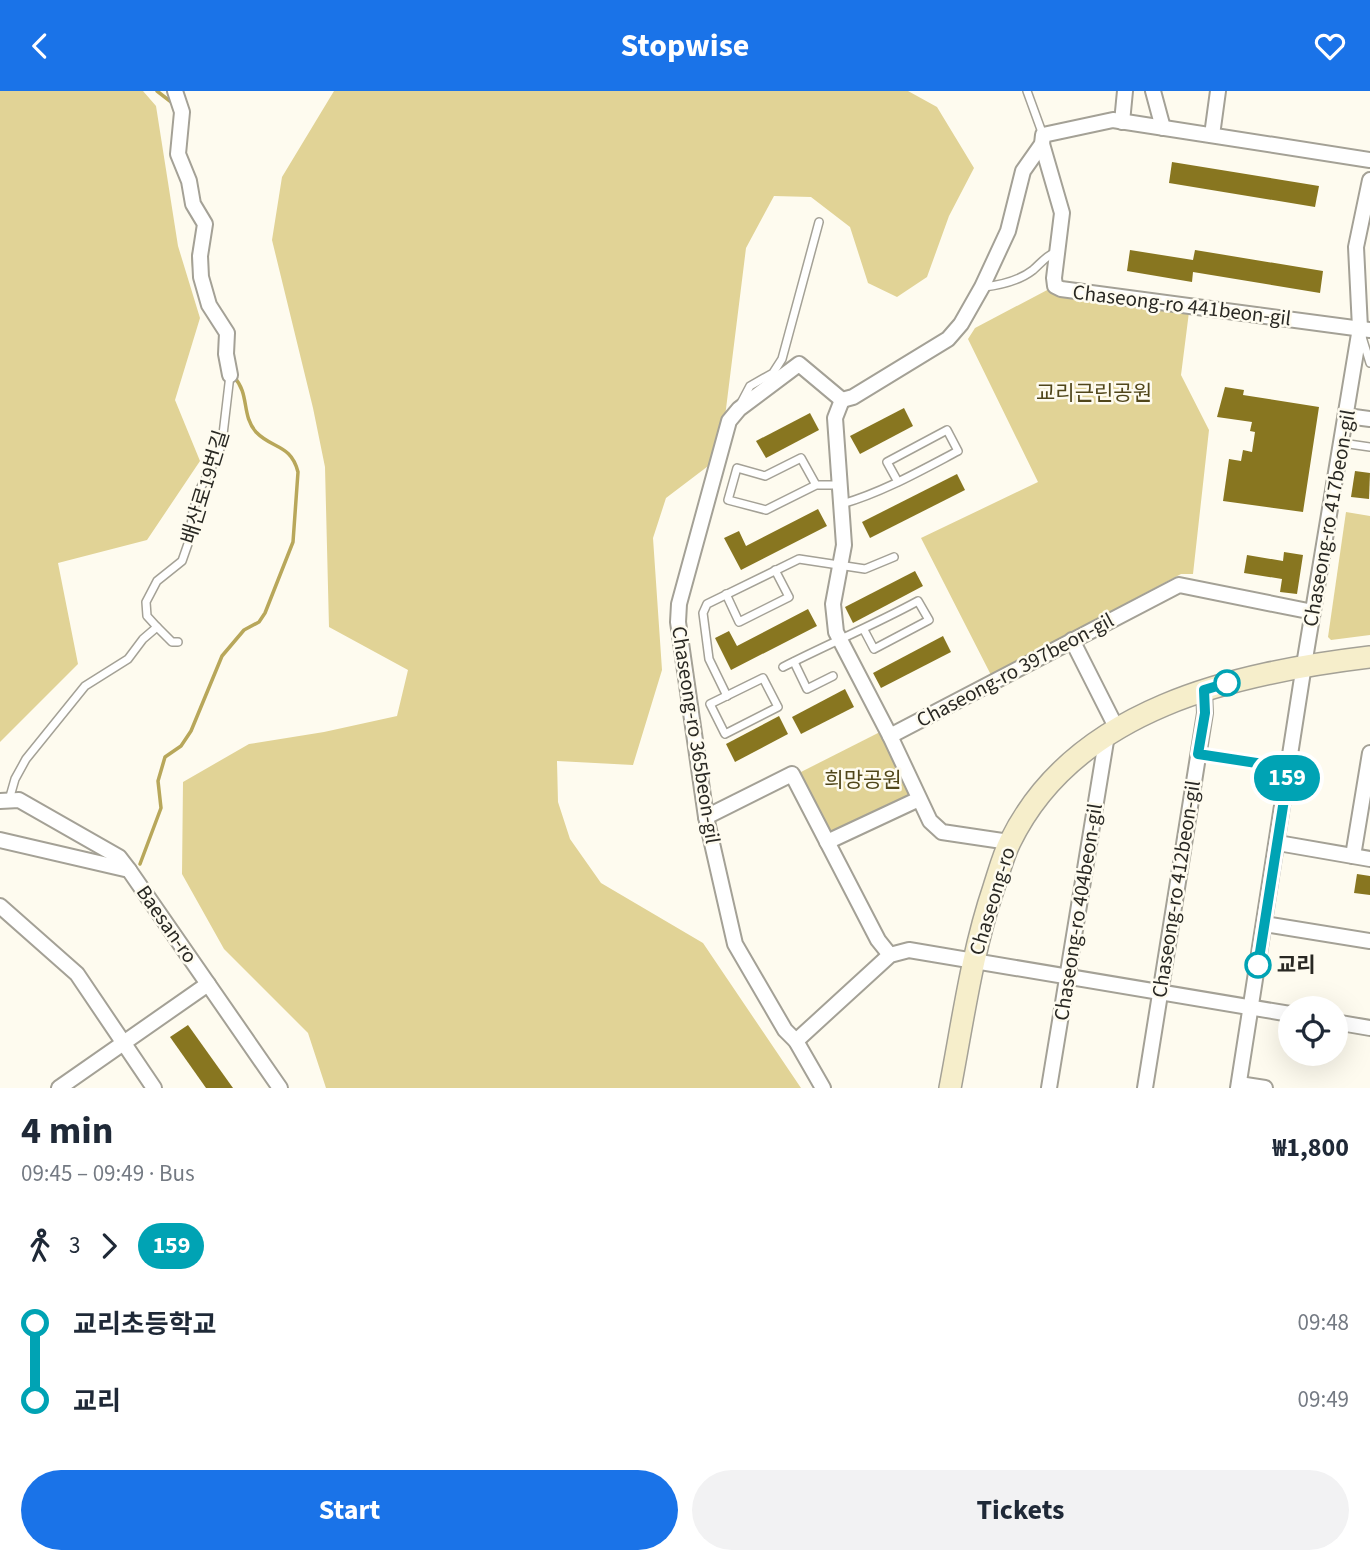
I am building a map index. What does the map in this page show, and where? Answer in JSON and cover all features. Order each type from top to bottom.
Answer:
[{"type":"main road","name":"Chaseong-ro","points":[[950,1088],[982,922],[1009,842],[1033,803],[1055,776],[1082,752],[1112,732],[1171,702],[1204,690],[1304,665],[1370,657]]},
{"type":"street","name":"배산로19번길","points":[[175,91],[182,112],[178,154],[189,181],[193,204],[205,224],[200,256],[201,277],[209,305],[227,333],[226,353],[230,374]]},
{"type":"street","points":[[1122,121],[1125,91]]},
{"type":"street","points":[[1153,91],[1163,128]]},
{"type":"street","points":[[1212,135],[1218,91]]},
{"type":"street","points":[[1009,842],[942,832],[930,821],[890,736],[839,639],[833,604],[844,545],[835,418],[842,400],[853,397],[948,339],[961,324],[1008,231],[1023,171],[1042,140],[1104,121],[1122,121],[1370,160]]},
{"type":"street","name":"Chaseong-ro 441beon-gil","points":[[1042,140],[1062,213],[1055,286],[1365,329]]},
{"type":"street","name":"Chaseong-ro 417beon-gil","points":[[1238,1086],[1304,665],[1342,443],[1365,329],[1363,247],[1370,180]]},
{"type":"street","name":"Chaseong-ro 365beon-gil","points":[[823,1088],[796,1041],[785,1030],[736,944],[706,817],[678,614],[729,421],[738,409],[799,364],[842,400]]},
{"type":"street","points":[[1347,416],[1370,419]]},
{"type":"street","name":"Chaseong-ro 397beon-gil","points":[[890,736],[1179,585],[1313,612]]},
{"type":"street","points":[[1072,640],[1112,732]]},
{"type":"street","name":"Chaseong-ro 412beon-gil","points":[[1145,1088],[1205,713],[1204,690]]},
{"type":"street","name":"Chaseong-ro 404beon-gil","points":[[1049,1088],[1112,732]]},
{"type":"street","points":[[1353,856],[1369,761]]},
{"type":"street","points":[[706,817],[792,774],[878,940],[890,955]]},
{"type":"street","points":[[827,842],[919,799]]},
{"type":"street","points":[[4,801],[19,800],[119,857],[130,870]]},
{"type":"street","name":"Baesan-ro","points":[[0,840],[130,870],[280,1088]]},
{"type":"street","points":[[1278,843],[1370,859]]},
{"type":"street","points":[[0,906],[77,974],[153,1088]]},
{"type":"street","points":[[1265,923],[1370,941]]},
{"type":"street","points":[[796,1041],[890,955],[909,950],[1278,1012]]},
{"type":"street","points":[[58,1088],[208,983]]},
{"type":"street","points":[[1348,1024],[1370,1028]]},
{"type":"street","points":[[1238,1086],[1265,1088]]},
{"type":"lane","points":[[1027,91],[1042,140]]},
{"type":"lane","points":[[738,409],[750,386],[773,373],[782,359],[819,222]]},
{"type":"lane","points":[[982,287],[1002,285],[1017,279],[1057,252]]},
{"type":"lane","points":[[1365,329],[1370,363]]},
{"type":"lane","name":"배산로19번길","points":[[157,627],[146,616],[146,602],[157,581],[182,561],[200,489],[218,457],[222,443],[230,374]]},
{"type":"lane","points":[[841,504],[881,490],[898,482],[958,451],[947,430],[887,461],[898,482]]},
{"type":"lane","points":[[1342,443],[1370,447]]},
{"type":"lane","points":[[816,485],[801,457],[765,476],[737,468],[728,500],[766,510],[816,485],[839,485]]},
{"type":"lane","points":[[727,696],[709,659],[702,613],[707,604],[799,559],[864,569],[894,557]]},
{"type":"lane","points":[[726,594],[739,621],[789,597],[775,570]]},
{"type":"lane","points":[[783,667],[839,639],[864,630],[918,601],[929,619],[874,649],[864,630]]},
{"type":"lane","points":[[4,801],[26,759],[85,686],[128,659],[143,639],[157,627],[172,642],[178,642]]},
{"type":"lane","points":[[794,661],[807,689],[833,676]]},
{"type":"lane","points":[[763,678],[778,707],[725,734],[710,704],[727,696],[763,678]]},
{"type":"lane","points":[[1198,754],[1289,768]]},
{"type":"green space","points":[[0,91],[143,91],[156,106],[178,246],[200,318],[175,400],[200,461],[147,540],[58,563],[78,664],[0,742]]},
{"type":"green space","points":[[334,91],[908,91],[937,107],[974,168],[949,216],[927,277],[897,297],[868,283],[850,227],[811,197],[774,196],[746,248],[720,457],[666,498],[653,538],[662,670],[633,765],[557,761],[558,802],[570,839],[601,883],[703,943],[801,1088],[326,1088],[308,1033],[224,949],[182,874],[183,782],[249,744],[324,732],[397,716],[408,670],[329,627],[325,467],[272,240],[282,177]]},
{"type":"green space","name":"교리근린공원","points":[[1051,288],[1062,297],[1189,312],[1181,375],[1209,430],[1193,574],[1181,574],[991,675],[921,538],[1038,482],[968,339],[975,328]]},
{"type":"green space","points":[[1346,512],[1370,516],[1370,635],[1331,640],[1328,637]]},
{"type":"green space","name":"희망공원","points":[[880,732],[910,796],[832,832],[797,774]]},
{"type":"building","points":[[1172,162],[1319,186],[1315,207],[1169,183]]},
{"type":"building","points":[[1130,250],[1193,260],[1195,250],[1323,271],[1320,293],[1193,272],[1192,282],[1127,271]]},
{"type":"building","points":[[1225,387],[1244,390],[1243,395],[1319,407],[1303,512],[1223,501],[1229,459],[1241,461],[1243,450],[1252,452],[1255,432],[1250,431],[1252,422],[1217,417]]},
{"type":"building","points":[[904,408],[913,426],[860,454],[850,436]]},
{"type":"building","points":[[810,413],[819,430],[766,458],[756,441]]},
{"type":"building","points":[[1355,471],[1370,473],[1369,499],[1351,497]]},
{"type":"building","points":[[957,474],[965,490],[870,538],[862,522]]},
{"type":"building","points":[[818,509],[827,526],[741,570],[724,538],[739,531],[746,546]]},
{"type":"building","points":[[1284,552],[1303,555],[1297,594],[1280,592],[1282,579],[1244,573],[1247,555],[1283,561]]},
{"type":"building","points":[[915,571],[923,586],[853,623],[845,607]]},
{"type":"building","points":[[808,609],[817,626],[731,670],[715,638],[729,631],[737,646]]},
{"type":"building","points":[[943,636],[951,652],[881,688],[873,673]]},
{"type":"building","points":[[845,689],[854,707],[801,734],[792,717]]},
{"type":"building","points":[[779,716],[788,734],[735,762],[726,744]]},
{"type":"building","points":[[1357,874],[1370,876],[1370,895],[1354,893]]},
{"type":"building","points":[[188,1025],[233,1088],[206,1088],[170,1037]]},
{"type":"waterway","points":[[157,91],[175,105]]},
{"type":"waterway","points":[[194,272],[195,245]]},
{"type":"waterway","points":[[140,864],[161,808],[158,781],[165,757],[181,746],[191,731],[222,656],[244,630],[259,622],[265,613],[293,542],[298,472],[295,463],[291,456],[262,437],[251,425],[242,390],[234,377]]},
{"type":"bus line","name":"159","points":[[1227,683],[1204,690],[1205,713],[1198,754],[1289,768],[1258,965]]},
{"type":"place","name":"교리","points":[[1258,965]]}]
